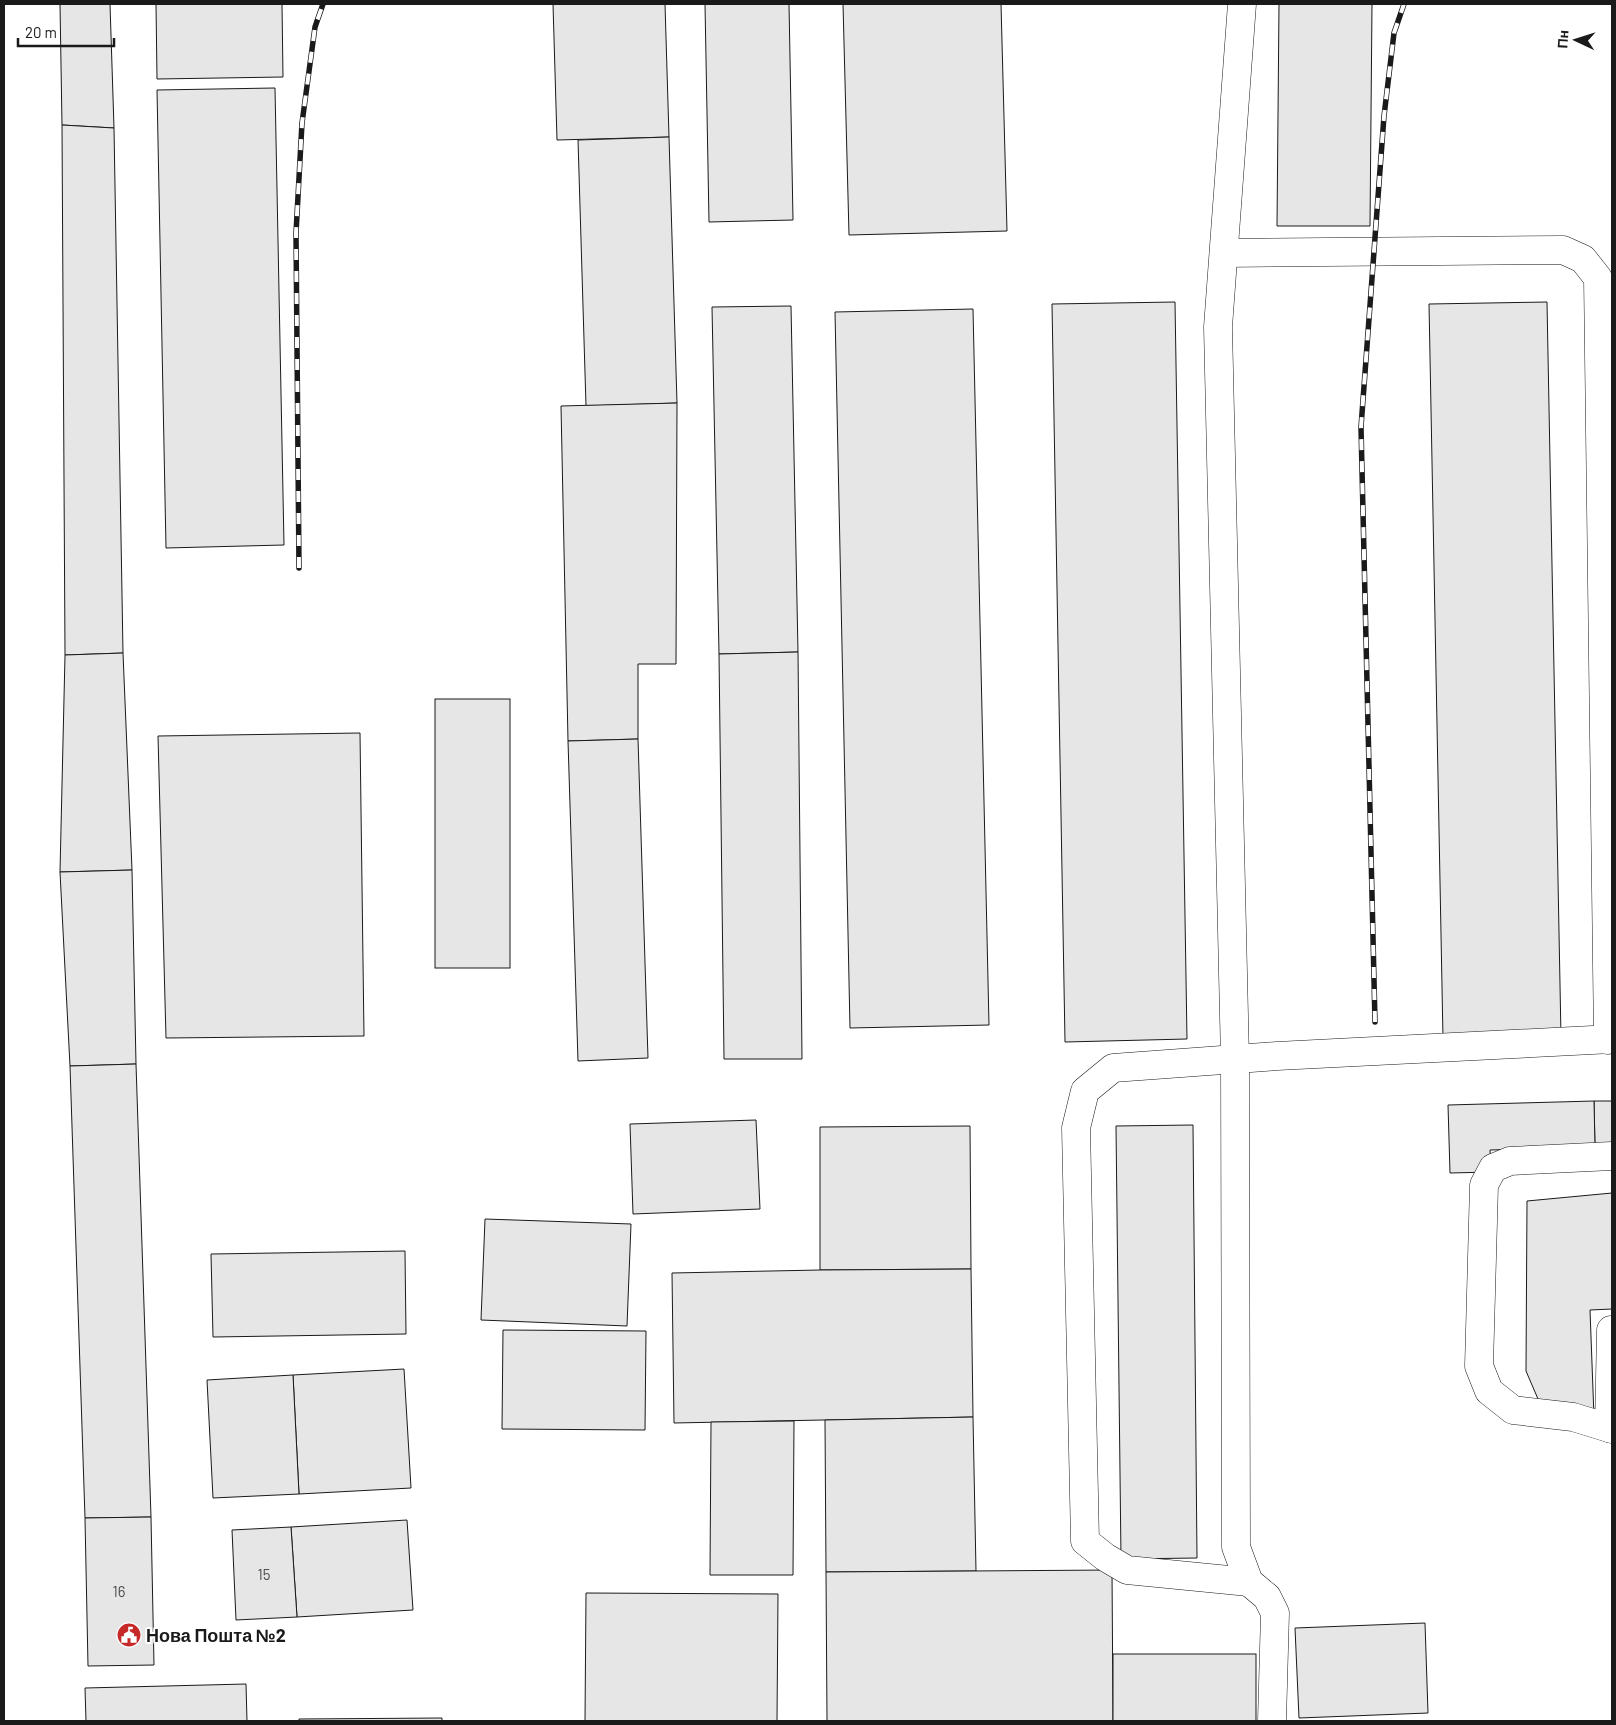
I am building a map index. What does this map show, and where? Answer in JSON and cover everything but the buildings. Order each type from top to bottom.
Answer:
[{"type":"lane","points":[[1242,4],[1219,337],[1234,1058],[1236,1547],[1250,1582],[1267,1597],[1275,1613],[1272,1721]]},
{"type":"lane","points":[[1224,253],[1563,250],[1583,259],[1598,278],[1610,1040],[1234,1058],[1113,1068],[1086,1091],[1076,1128],[1085,1541],[1105,1557],[1127,1570],[1250,1582]]},
{"type":"lane","points":[[1612,1156],[1510,1161],[1493,1168],[1484,1185],[1479,1366],[1489,1391],[1513,1410],[1573,1417],[1611,1428],[1612,1330]]},
{"type":"railway","points":[[299,568],[296,233],[302,123],[315,27],[323,4]]},
{"type":"railway","points":[[1375,1022],[1361,427],[1384,116],[1394,33],[1404,4]]},
{"type":"place","name":"Нова Пошта №2","points":[[129,1635]]}]
